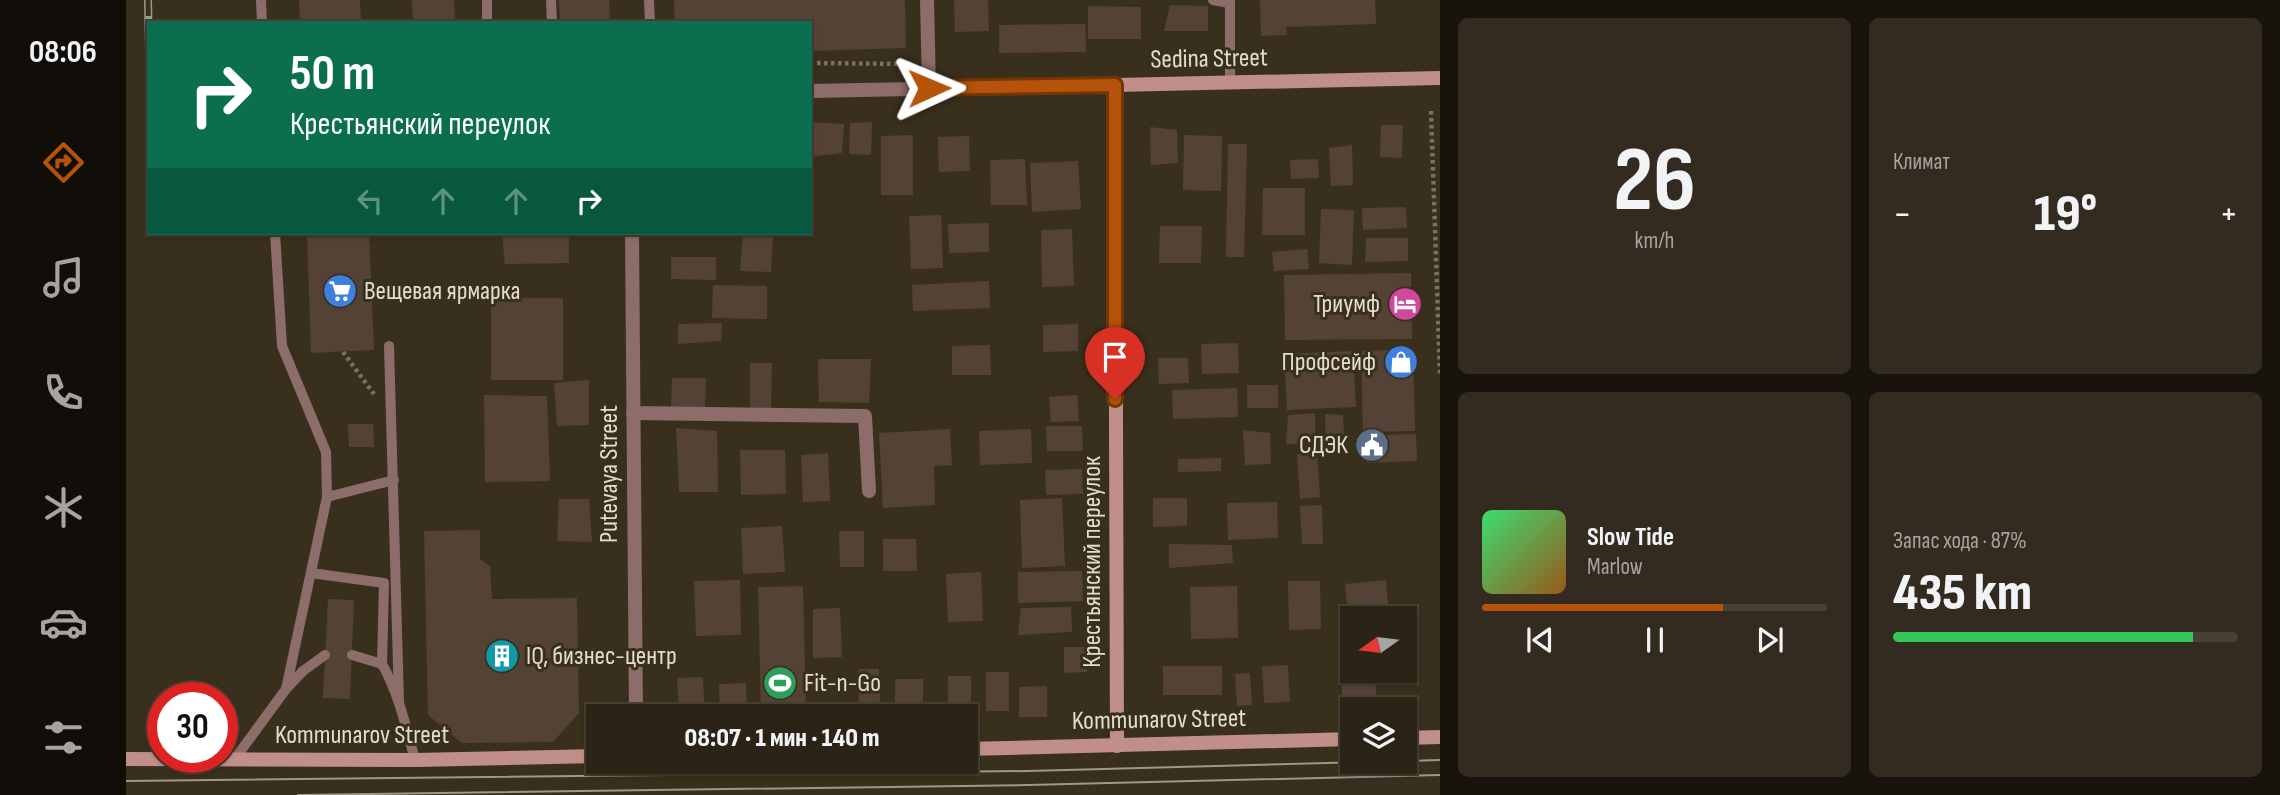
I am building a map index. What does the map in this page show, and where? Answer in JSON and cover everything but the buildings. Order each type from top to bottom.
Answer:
[{"type":"main road","name":"Sedina Street","points":[[1115,85],[1440,78]]},
{"type":"main road","name":"Крестьянский переулок","points":[[1115,85],[1117,746]]},
{"type":"main road","points":[[1417,738],[1440,737]]},
{"type":"main road","name":"Kommunarov Street","points":[[978,749],[1340,739]]},
{"type":"main road","name":"Kommunarov Street","points":[[238,760],[586,756]]},
{"type":"main road","name":"Kommunarov Street","points":[[126,759],[147,759]]},
{"type":"street","points":[[927,0],[929,88]]},
{"type":"street","name":"Sedina Street","points":[[812,91],[1115,85]]},
{"type":"street","name":"Putevaya Street","points":[[632,235],[636,704]]},
{"type":"street","points":[[634,413],[865,416],[869,491]]},
{"type":"lane","points":[[261,0],[262,21]]},
{"type":"lane","points":[[487,0],[487,21]]},
{"type":"lane","points":[[551,0],[552,21]]},
{"type":"lane","points":[[649,0],[650,21]]},
{"type":"lane","points":[[1213,0],[1229,1],[1230,83]]},
{"type":"lane","points":[[275,235],[282,346],[326,452],[327,497],[286,689]]},
{"type":"lane","points":[[389,346],[399,701]]},
{"type":"lane","points":[[327,497],[394,480]]},
{"type":"lane","points":[[311,573],[384,583],[382,664],[399,701],[415,760]]},
{"type":"lane","points":[[238,755],[286,689],[303,671],[325,655]]},
{"type":"lane","points":[[352,656],[382,664]]},
{"type":"path","points":[[812,63],[929,65]]},
{"type":"path","points":[[1431,111],[1440,374]]},
{"type":"path","points":[[342,352],[379,401]]},
{"type":"tram line","points":[[1417,761],[1440,760]]},
{"type":"tram line","points":[[126,781],[1028,771],[1340,763]]},
{"type":"tram line","points":[[298,795],[1028,785],[1440,775]]},
{"type":"railway","points":[[148,0],[148,21]]},
{"type":"place","name":"Вещевая ярмарка","points":[[340,291]]},
{"type":"place","name":"Триумф","points":[[1405,304]]},
{"type":"place","name":"Профсейф","points":[[1401,362]]},
{"type":"place","name":"СДЭК","points":[[1372,445]]},
{"type":"place","name":"IQ, бизнес-центр","points":[[502,656]]},
{"type":"place","name":"Fit-n-Go","points":[[780,683]]},
{"type":"route","points":[[929,88],[1115,85],[1115,399]]}]
